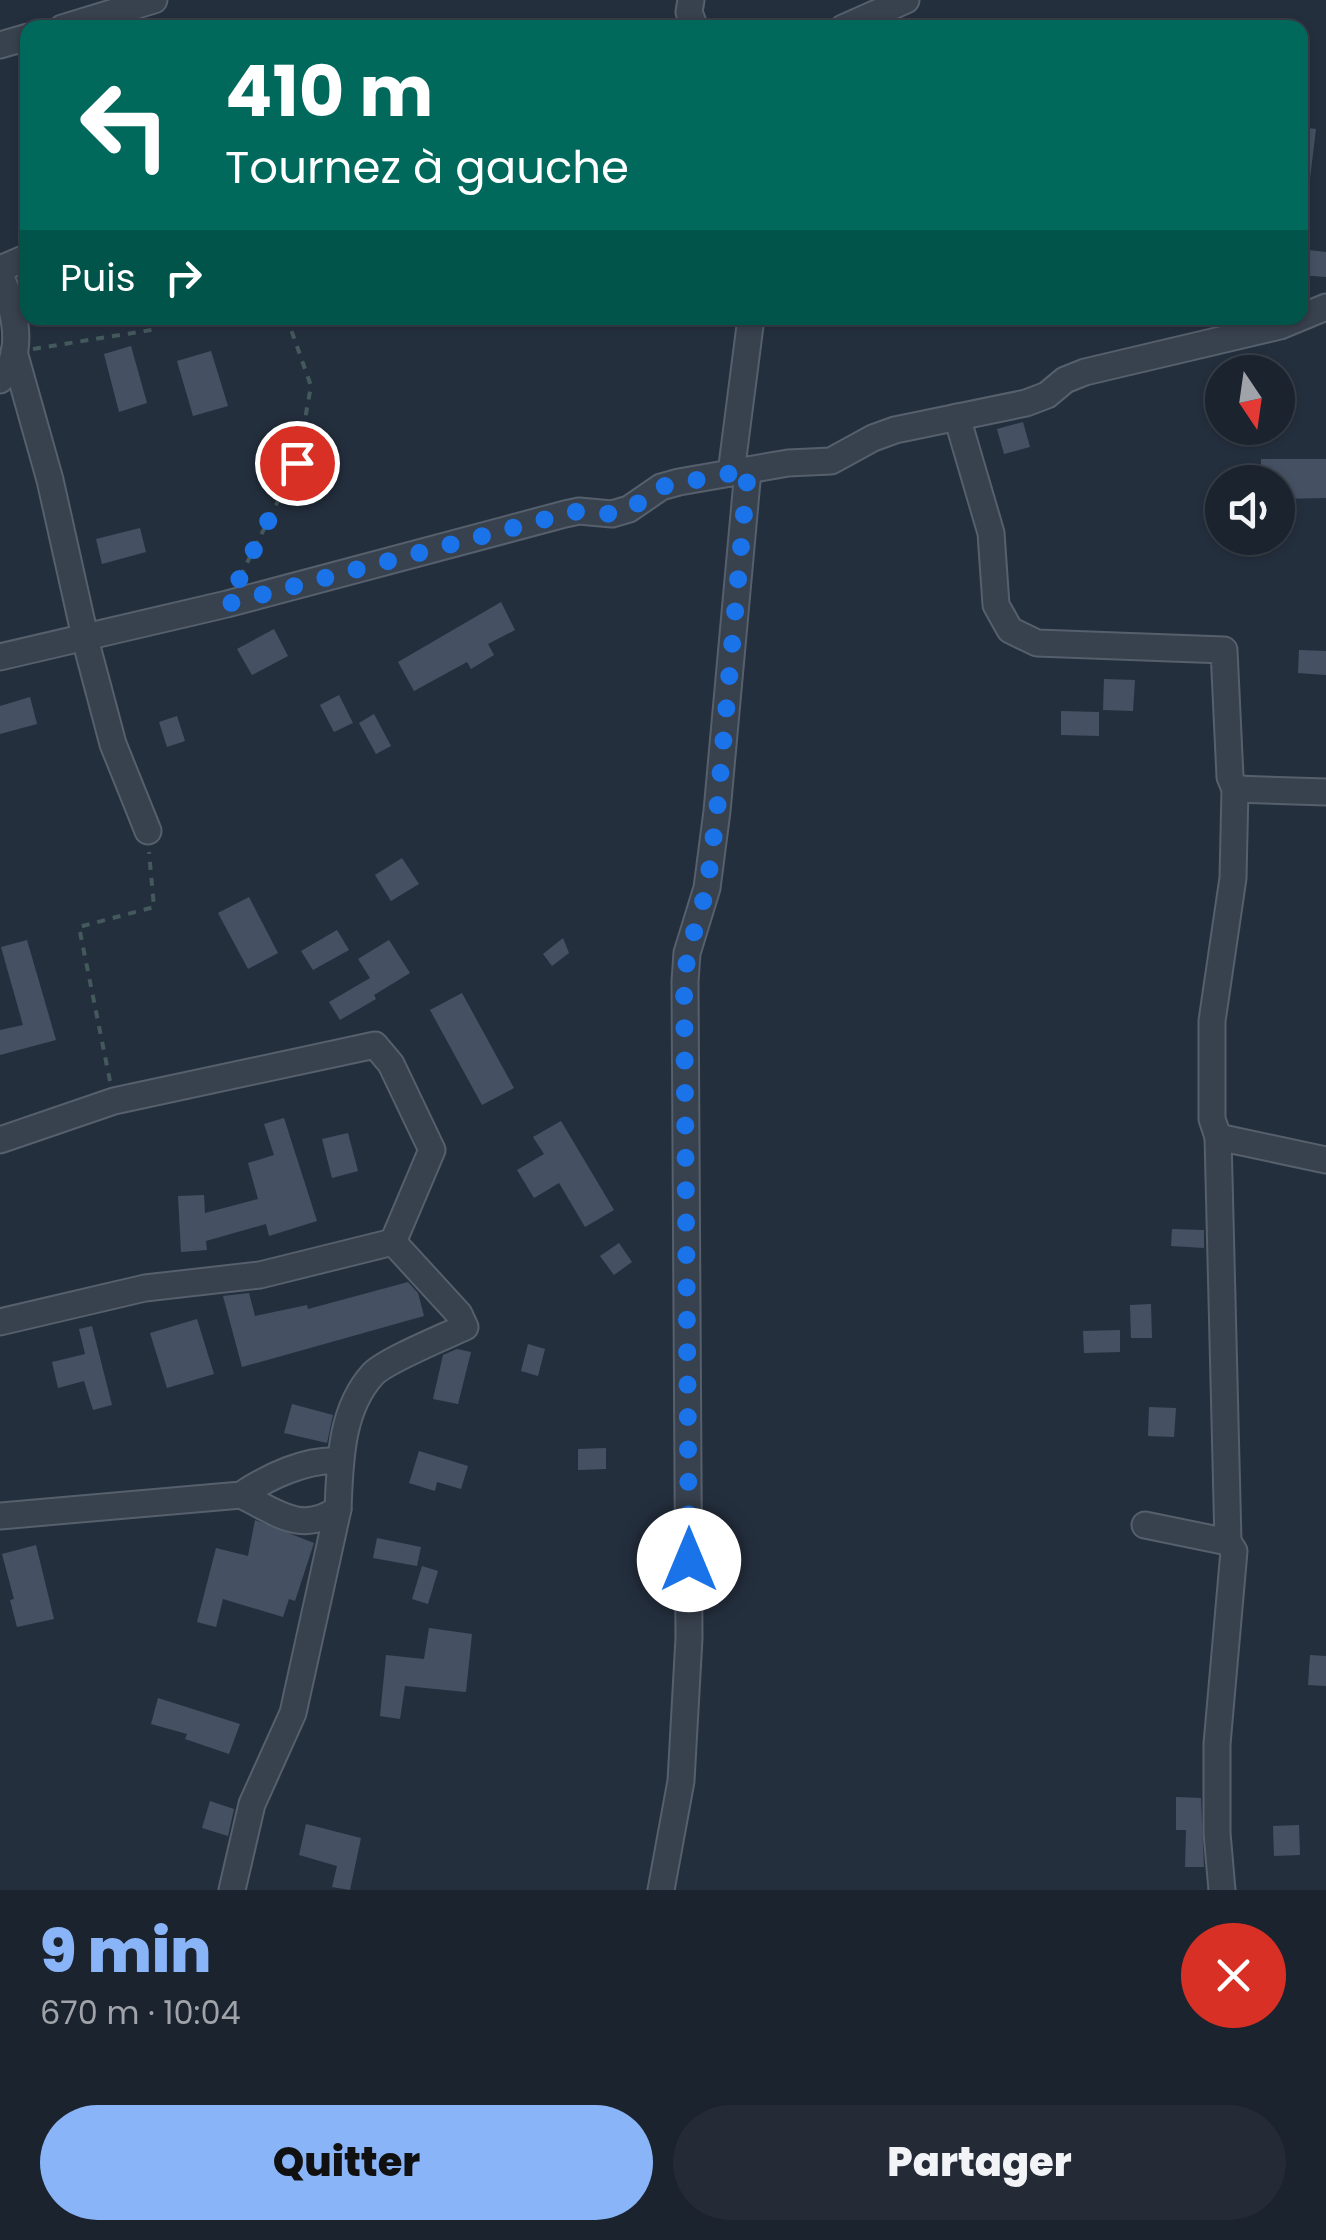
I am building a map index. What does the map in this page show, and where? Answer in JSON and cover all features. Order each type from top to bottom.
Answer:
[{"type":"street","points":[[88,20],[154,0]]},
{"type":"street","points":[[857,20],[881,6],[906,0]]},
{"type":"street","points":[[0,272],[16,329],[14,352],[0,380]]},
{"type":"street","points":[[661,1890],[681,1781],[689,1638],[684,982],[688,953],[707,888],[717,811],[750,325]]},
{"type":"street","points":[[0,657],[227,604],[565,514],[629,510],[660,487],[831,460],[872,438],[1026,403],[1048,395],[1065,380],[1085,372],[1283,325]]},
{"type":"street","points":[[14,352],[50,480],[113,744],[148,830]]},
{"type":"street","points":[[958,417],[991,533],[996,604],[1010,630],[1038,643],[1224,650],[1230,778],[1235,789],[1233,878],[1212,1021],[1212,1120],[1218,1137],[1228,1542],[1235,1564],[1216,1779],[1222,1890]]},
{"type":"street","points":[[1235,789],[1326,792]]},
{"type":"street","points":[[0,1140],[114,1101],[375,1045],[391,1064],[432,1150],[393,1242]]},
{"type":"street","points":[[1218,1137],[1326,1160]]},
{"type":"street","points":[[0,1322],[145,1288],[260,1275],[393,1242]]},
{"type":"street","points":[[232,1890],[252,1804],[293,1713],[338,1509],[340,1461],[351,1410],[375,1372],[465,1327],[458,1314],[393,1242]]},
{"type":"street","points":[[0,1516],[241,1495],[261,1482],[324,1460],[340,1461]]},
{"type":"street","points":[[241,1495],[298,1522],[322,1521],[338,1509]]},
{"type":"street","points":[[1145,1526],[1228,1542]]},
{"type":"path","points":[[227,604],[297,463],[310,386],[289,325]]},
{"type":"path","points":[[14,352],[157,329]]},
{"type":"path","points":[[114,1101],[79,928],[154,907],[148,830]]},
{"type":"building","points":[[1308,128],[1316,129],[1308,187]]},
{"type":"building","points":[[1308,250],[1326,252],[1326,277],[1308,276]]},
{"type":"building","points":[[131,346],[147,403],[119,412],[104,354]]},
{"type":"building","points":[[211,351],[228,406],[193,416],[177,361]]},
{"type":"building","points":[[1023,422],[1030,447],[1004,454],[997,429]]},
{"type":"building","points":[[1261,459],[1326,459],[1326,498],[1295,499],[1295,465],[1261,465]]},
{"type":"building","points":[[140,528],[146,552],[102,564],[96,539]]},
{"type":"building","points":[[501,602],[515,630],[488,644],[494,655],[471,669],[467,662],[414,691],[398,662]]},
{"type":"building","points":[[274,629],[288,656],[252,675],[237,649]]},
{"type":"building","points":[[1299,650],[1326,651],[1326,675],[1298,673]]},
{"type":"building","points":[[1104,679],[1135,680],[1133,711],[1103,710]]},
{"type":"building","points":[[339,695],[353,723],[334,732],[320,705]]},
{"type":"building","points":[[30,697],[37,724],[0,734],[0,706]]},
{"type":"building","points":[[1061,711],[1099,712],[1099,736],[1061,735]]},
{"type":"building","points":[[374,714],[391,746],[376,754],[359,723]]},
{"type":"building","points":[[177,716],[185,741],[167,747],[159,722]]},
{"type":"building","points":[[402,858],[419,884],[391,901],[375,875]]},
{"type":"building","points":[[249,897],[278,953],[248,969],[218,913]]},
{"type":"building","points":[[337,930],[349,950],[313,970],[301,951]]},
{"type":"building","points":[[563,938],[569,953],[552,966],[543,954]]},
{"type":"building","points":[[27,940],[56,1040],[0,1055],[0,1030],[23,1025],[1,947]]},
{"type":"building","points":[[389,940],[410,973],[340,1020],[329,1002],[370,978],[358,959]]},
{"type":"building","points":[[462,993],[514,1088],[482,1105],[430,1010]]},
{"type":"building","points":[[284,1118],[317,1221],[269,1236],[266,1224],[206,1241],[207,1250],[181,1252],[178,1196],[204,1195],[205,1213],[258,1199],[248,1163],[274,1155],[264,1124]]},
{"type":"building","points":[[561,1121],[614,1210],[585,1227],[559,1183],[534,1198],[517,1170],[544,1154],[533,1137]]},
{"type":"building","points":[[348,1133],[358,1171],[332,1178],[322,1139]]},
{"type":"building","points":[[1172,1229],[1204,1230],[1204,1248],[1171,1246]]},
{"type":"building","points":[[619,1243],[632,1262],[614,1275],[600,1256]]},
{"type":"building","points":[[408,1282],[418,1293],[424,1316],[242,1367],[223,1296],[249,1293],[255,1316],[307,1305],[308,1309]]},
{"type":"building","points":[[1151,1304],[1152,1338],[1131,1338],[1130,1305]]},
{"type":"building","points":[[197,1319],[214,1374],[167,1388],[150,1333]]},
{"type":"building","points":[[92,1326],[112,1405],[93,1410],[84,1381],[58,1388],[52,1362],[85,1354],[79,1329]]},
{"type":"building","points":[[1120,1330],[1120,1352],[1084,1353],[1083,1331]]},
{"type":"building","points":[[528,1344],[545,1349],[538,1376],[521,1371]]},
{"type":"building","points":[[457,1349],[471,1352],[458,1404],[433,1399],[443,1355]]},
{"type":"building","points":[[292,1404],[333,1415],[327,1443],[284,1433]]},
{"type":"building","points":[[1149,1407],[1176,1408],[1174,1437],[1148,1436]]},
{"type":"building","points":[[606,1448],[606,1469],[578,1470],[578,1449]]},
{"type":"building","points":[[419,1451],[468,1466],[461,1489],[437,1482],[435,1491],[409,1483]]},
{"type":"building","points":[[255,1520],[314,1543],[295,1601],[289,1599],[283,1617],[223,1599],[216,1627],[197,1622],[216,1548],[248,1556]]},
{"type":"building","points":[[377,1538],[421,1547],[417,1566],[373,1558]]},
{"type":"building","points":[[36,1545],[54,1619],[17,1627],[2,1554]]},
{"type":"building","points":[[422,1566],[438,1571],[428,1604],[412,1599]]},
{"type":"building","points":[[429,1628],[472,1634],[466,1692],[405,1686],[400,1719],[380,1716],[386,1655],[424,1659]]},
{"type":"building","points":[[1310,1655],[1326,1656],[1326,1686],[1308,1685]]},
{"type":"building","points":[[158,1698],[240,1724],[229,1754],[185,1739],[187,1734],[151,1724]]},
{"type":"building","points":[[1176,1797],[1201,1798],[1204,1867],[1185,1867],[1186,1830],[1176,1830]]},
{"type":"building","points":[[210,1801],[234,1809],[228,1836],[202,1828]]},
{"type":"building","points":[[306,1824],[361,1838],[350,1890],[332,1887],[337,1866],[299,1855]]},
{"type":"building","points":[[1299,1825],[1300,1855],[1274,1856],[1273,1826]]},
{"type":"route","points":[[297,463],[227,604],[565,514],[629,510],[660,487],[748,470],[717,811],[707,888],[688,953],[684,982],[689,1560]]}]
